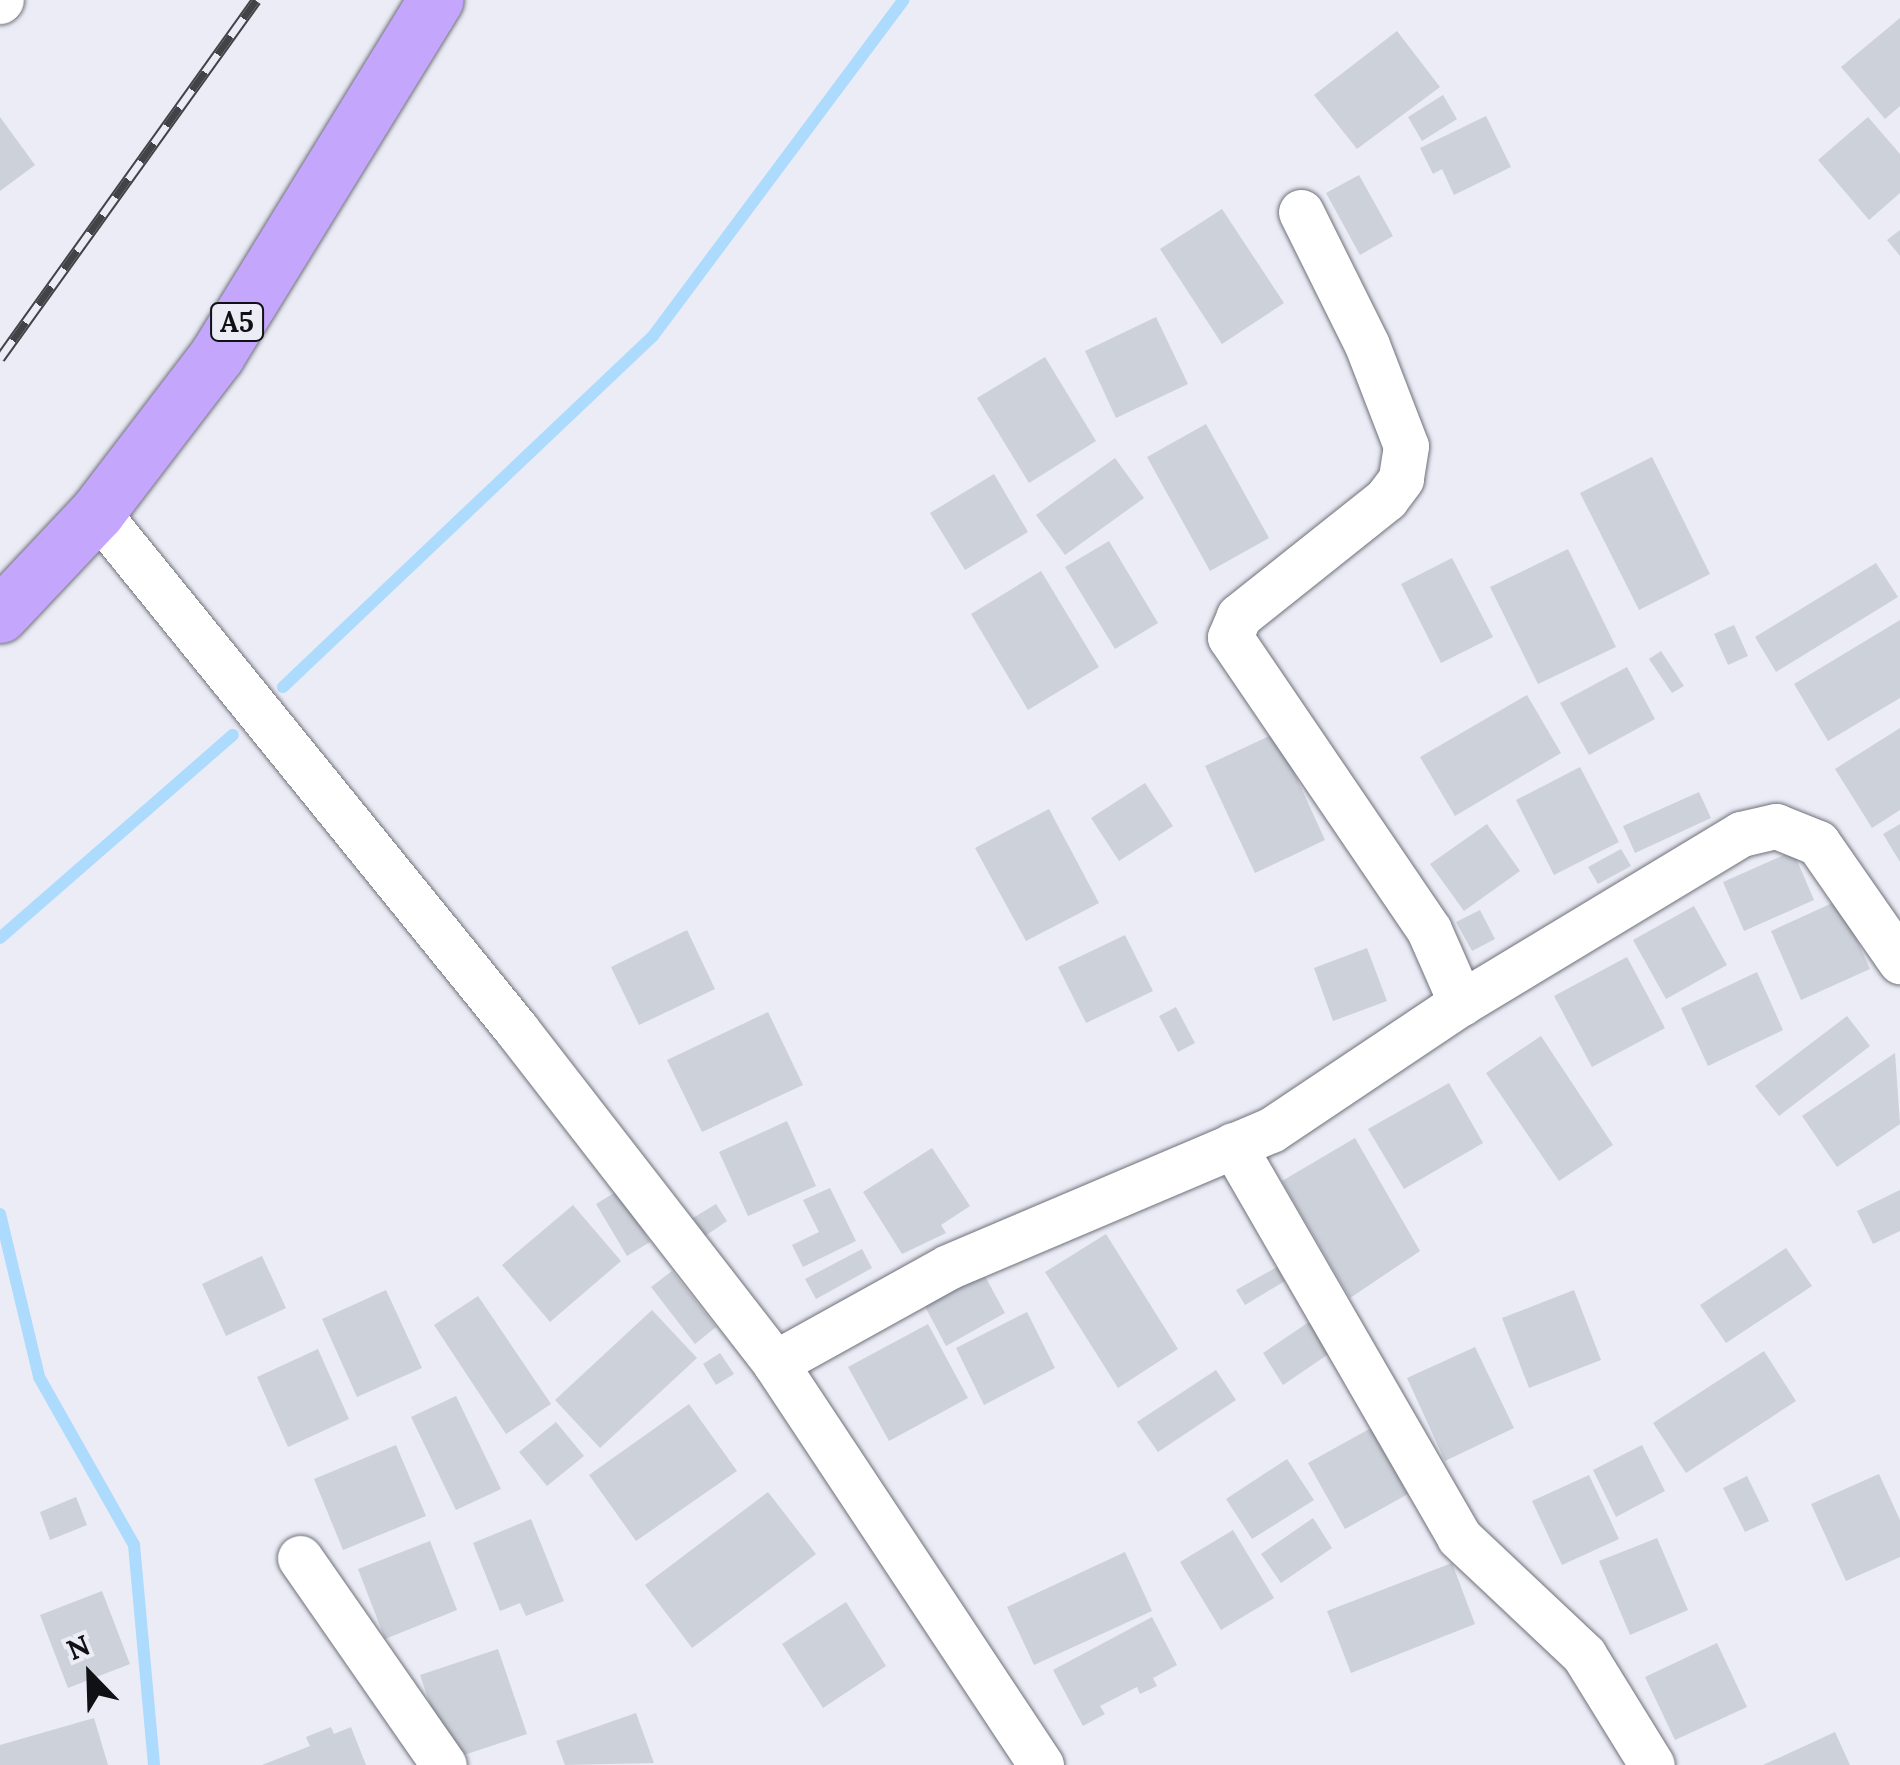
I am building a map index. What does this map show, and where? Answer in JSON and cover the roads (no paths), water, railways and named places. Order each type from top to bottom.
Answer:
[{"type":"highway","name":"A5","points":[[0,615],[97,512],[217,356],[434,0]]},
{"type":"street","points":[[1301,212],[1366,345],[1406,446],[1404,462],[1386,499],[1240,616],[1230,637],[1429,930],[1461,1003]]},
{"type":"street","points":[[97,512],[517,1030],[775,1363],[1042,1765]]},
{"type":"street","points":[[775,1363],[948,1267],[1271,1130],[1461,1003],[1742,834],[1776,826],[1818,843],[1900,961]]},
{"type":"street","points":[[1234,1145],[1459,1537],[1584,1655],[1652,1765]]},
{"type":"street","points":[[300,1558],[444,1765]]},
{"type":"waterway","points":[[283,687],[653,336],[903,0]]},
{"type":"waterway","points":[[0,938],[233,735]]},
{"type":"waterway","points":[[0,1214],[39,1377],[134,1545],[154,1765]]},
{"type":"railway","points":[[0,358],[256,0]]}]
